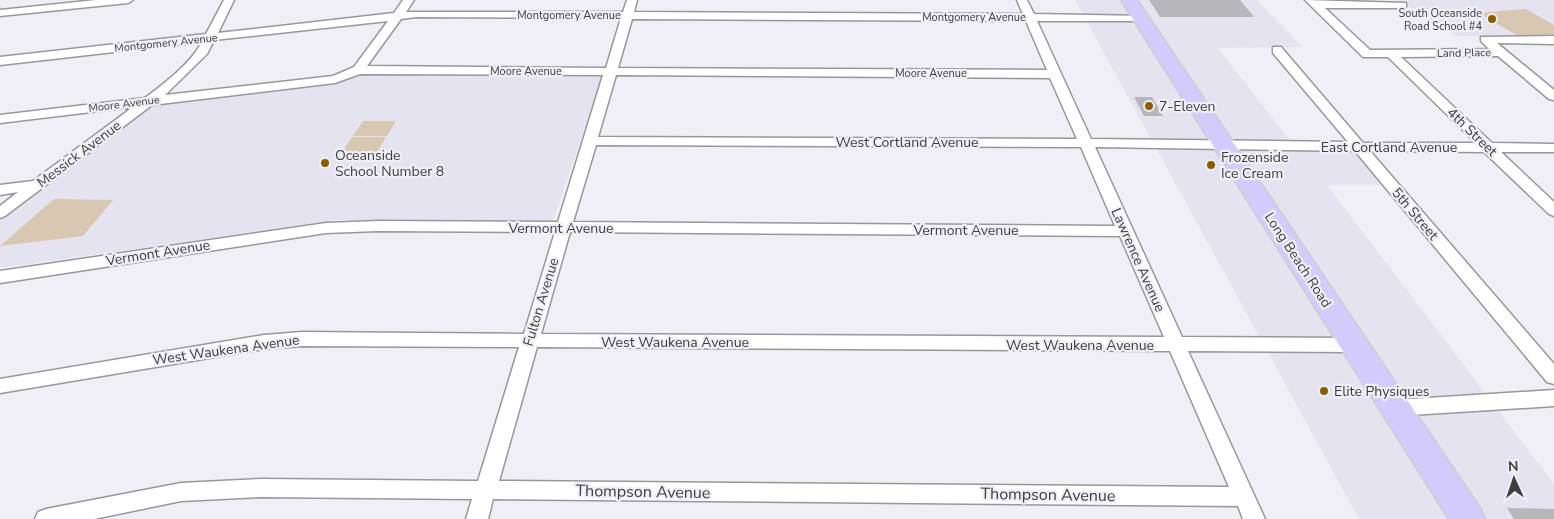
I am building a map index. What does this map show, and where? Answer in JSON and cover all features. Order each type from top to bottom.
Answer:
[{"type":"main road","name":"Long Beach Road","points":[[1135,9],[1468,519]]},
{"type":"street","points":[[0,13],[128,0]]},
{"type":"street","name":"Messick Avenue","points":[[0,213],[149,101],[188,68],[210,38],[229,0]]},
{"type":"street","points":[[358,70],[409,0]]},
{"type":"street","name":"Lawrence Avenue","points":[[1022,0],[1254,519]]},
{"type":"street","points":[[1313,3],[1402,5]]},
{"type":"street","name":"Land Place","points":[[1313,3],[1367,54],[1501,52]]},
{"type":"street","name":"Montgomery Avenue","points":[[0,61],[396,18],[416,14],[629,8],[1030,18],[1135,9]]},
{"type":"street","name":"Fulton Avenue","points":[[477,519],[629,8]]},
{"type":"street","name":"Land Place","points":[[1501,52],[1485,39],[1554,40]]},
{"type":"street","name":"5th Street","points":[[1277,50],[1554,377]]},
{"type":"street","points":[[1501,52],[1554,96]]},
{"type":"street","name":"4th Street","points":[[1391,54],[1554,210]]},
{"type":"street","name":"Moore Avenue","points":[[0,119],[335,79],[358,70],[1055,74]]},
{"type":"street","name":"West Cortland Avenue","points":[[589,141],[1086,143],[1224,146]]},
{"type":"street","name":"East Cortland Avenue","points":[[1224,146],[1554,148]]},
{"type":"street","points":[[0,190],[38,185]]},
{"type":"street","name":"Vermont Avenue","points":[[0,277],[326,228],[378,226],[1125,231]]},
{"type":"street","name":"West Waukena Avenue","points":[[0,386],[264,342],[302,339],[1176,346],[1353,345]]},
{"type":"street","points":[[1395,408],[1554,398]]},
{"type":"street","name":"Thompson Avenue","points":[[46,519],[118,503],[207,489],[1244,497]]},
{"type":"shaded area","points":[[1075,0],[1257,0],[1302,47],[1218,48],[1290,141],[1345,141],[1381,185],[1327,185],[1554,484],[1554,519],[1359,519]]},
{"type":"shaded area","name":"South Oceanside Road School #4","points":[[1399,0],[1554,0],[1554,36],[1456,36]]},
{"type":"shaded area","points":[[1526,9],[1554,25],[1554,34],[1518,36],[1478,13]]},
{"type":"shaded area","name":"Oceanside School Number 8","points":[[362,73],[603,75],[553,221],[336,220],[0,268],[0,221],[154,105],[338,82]]},
{"type":"shaded area","points":[[363,121],[396,121],[387,136],[353,136]]},
{"type":"shaded area","points":[[352,137],[386,137],[377,152],[342,152]]},
{"type":"shaded area","points":[[54,199],[113,200],[83,236],[0,246]]},
{"type":"building","points":[[1149,0],[1240,0],[1254,17],[1160,17]]},
{"type":"building","name":"7-Eleven","points":[[1134,97],[1152,97],[1163,116],[1144,116]]},
{"type":"building","points":[[1507,508],[1554,509],[1554,519],[1514,519]]},
{"type":"place","name":"South Oceanside Road School #4","points":[[1492,19]]},
{"type":"place","name":"7-Eleven","points":[[1149,106]]},
{"type":"place","name":"Oceanside School Number 8","points":[[325,163]]},
{"type":"place","name":"Frozenside Ice Cream","points":[[1211,165]]},
{"type":"place","name":"Elite Physiques","points":[[1324,391]]}]
